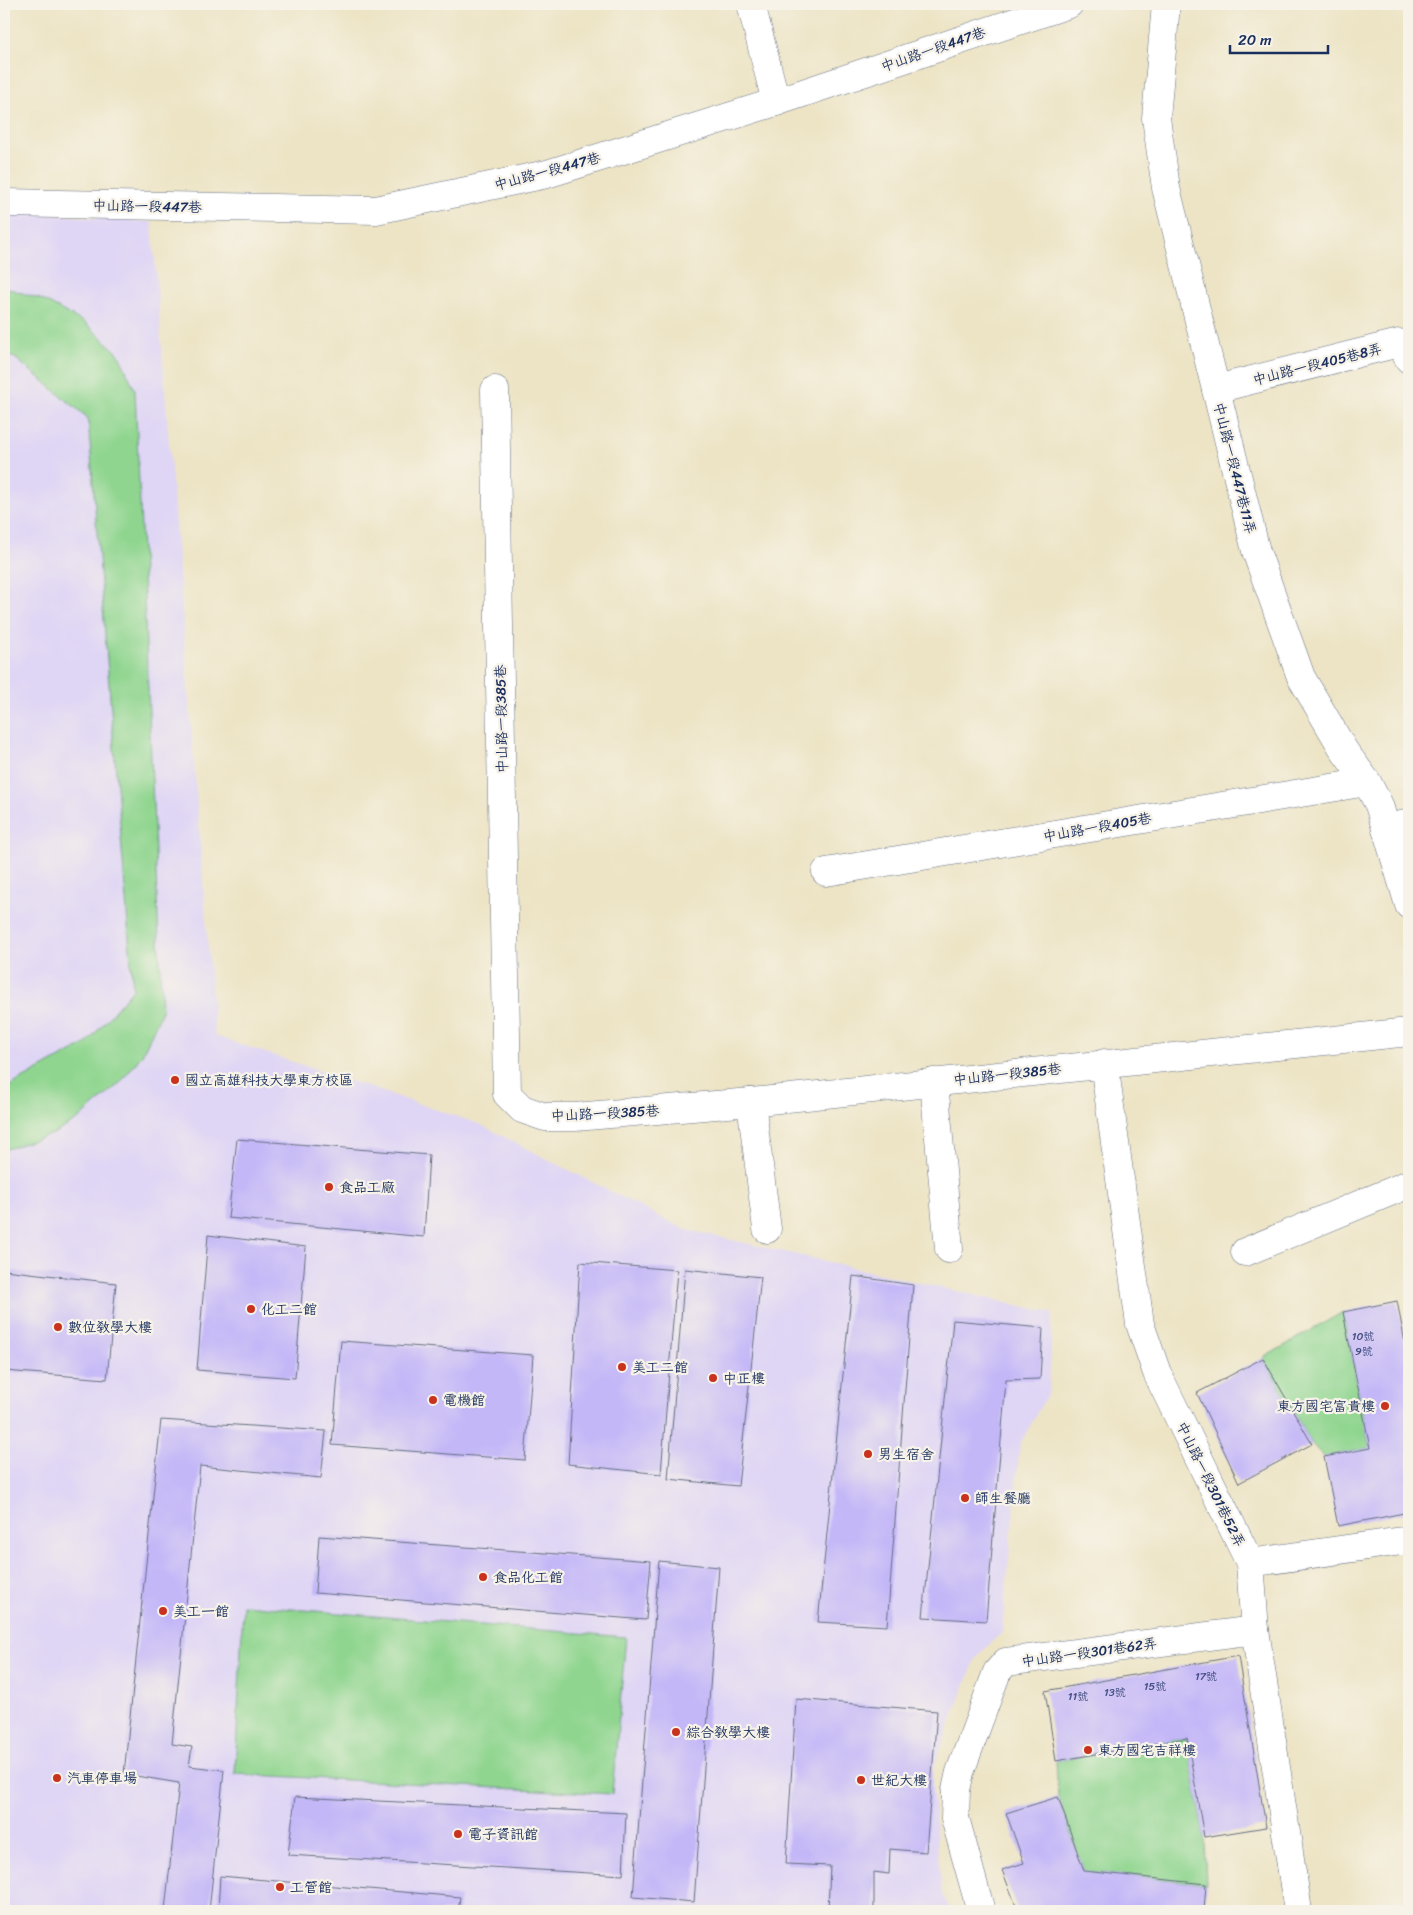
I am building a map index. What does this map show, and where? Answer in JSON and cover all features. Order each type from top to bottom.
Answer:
[{"type":"street","points":[[751,4],[776,102]]},
{"type":"street","name":"中山路一段447巷","points":[[4,203],[376,210],[547,174],[776,102],[1069,4]]},
{"type":"street","name":"中山路一段447巷11弄","points":[[1166,4],[1156,118],[1166,188],[1256,551],[1301,676],[1345,752],[1367,782],[1378,805],[1398,826],[1409,905]]},
{"type":"street","name":"中山路一段405巷8弄","points":[[1216,389],[1399,343],[1409,359]]},
{"type":"street","name":"中山路一段385巷","points":[[495,390],[507,1094],[522,1109],[545,1117],[575,1117],[751,1102],[1409,1032]]},
{"type":"street","name":"中山路一段405巷","points":[[826,872],[1367,782]]},
{"type":"street","name":"中山路一段301巷52弄","points":[[1104,1063],[1140,1324],[1157,1373],[1250,1563],[1255,1630],[1298,1911]]},
{"type":"street","points":[[934,1082],[949,1249]]},
{"type":"street","points":[[751,1102],[767,1229]]},
{"type":"street","points":[[1245,1252],[1409,1184]]},
{"type":"street","points":[[1250,1563],[1409,1540]]},
{"type":"street","name":"中山路一段301巷62弄","points":[[981,1911],[955,1818],[956,1790],[960,1772],[997,1672],[1006,1662],[1255,1630]]},
{"type":"shaded area","name":"國立高雄科技大學東方校區","points":[[4,211],[152,222],[215,1036],[479,1124],[684,1229],[1052,1313],[1049,1391],[1020,1444],[1002,1632],[976,1658],[931,1773],[942,1894],[952,1911],[4,1911]]},
{"type":"green space","points":[[4,287],[43,300],[85,323],[118,353],[135,390],[162,1011],[142,1055],[120,1083],[79,1119],[55,1133],[4,1150],[4,1089],[87,1043],[133,989],[88,418],[15,358],[4,354]]},
{"type":"green space","points":[[1343,1312],[1370,1448],[1324,1457],[1312,1444],[1263,1358]]},
{"type":"green space","points":[[243,1605],[626,1637],[612,1794],[235,1774]]},
{"type":"green space","points":[[1187,1738],[1204,1837],[1206,1884],[1084,1871],[1058,1797],[1056,1761]]},
{"type":"building","name":"食品工廠","points":[[237,1139],[429,1155],[424,1237],[228,1218]]},
{"type":"building","name":"化工二館","points":[[208,1235],[306,1247],[295,1378],[197,1370]]},
{"type":"building","name":"美工二館","points":[[580,1262],[677,1270],[661,1474],[568,1464]]},
{"type":"building","name":"中正樓","points":[[685,1269],[761,1277],[738,1486],[668,1479]]},
{"type":"building","name":"數位教學大樓","points":[[4,1270],[116,1283],[107,1379],[4,1371]]},
{"type":"building","name":"男生宿舍","points":[[853,1276],[913,1285],[887,1626],[818,1622]]},
{"type":"building","name":"東方國宅富貴樓","points":[[1397,1301],[1409,1364],[1409,1512],[1338,1526],[1324,1457],[1370,1448],[1343,1312]]},
{"type":"building","name":"師生餐廳","points":[[953,1320],[1043,1328],[1040,1379],[1006,1380],[986,1621],[923,1617]]},
{"type":"building","name":"電機館","points":[[341,1341],[533,1355],[525,1460],[332,1445]]},
{"type":"building","name":"東方國宅富貴樓","points":[[1263,1358],[1312,1444],[1239,1483],[1197,1393]]},
{"type":"building","name":"美工一館","points":[[161,1420],[326,1431],[321,1478],[200,1466],[172,1744],[192,1747],[189,1766],[224,1770],[209,1911],[165,1910],[179,1783],[124,1774]]},
{"type":"building","name":"食品化工館","points":[[319,1536],[651,1561],[646,1620],[315,1593]]},
{"type":"building","name":"綜合教學大樓","points":[[659,1561],[719,1567],[694,1902],[633,1897]]},
{"type":"building","name":"東方國宅吉祥樓","points":[[1238,1656],[1266,1827],[1204,1837],[1187,1738],[1056,1761],[1045,1691]]},
{"type":"building","name":"世紀大樓","points":[[796,1699],[937,1711],[926,1852],[890,1849],[889,1874],[874,1872],[874,1911],[828,1911],[830,1866],[786,1864]]},
{"type":"building","name":"電子資訊館","points":[[295,1797],[626,1813],[623,1875],[288,1855]]},
{"type":"building","points":[[1058,1797],[1084,1871],[1206,1884],[1204,1911],[1018,1911],[1002,1870],[1024,1863],[1006,1813]]},
{"type":"building","name":"工管館","points":[[220,1876],[460,1897],[458,1911],[218,1911]]},
{"type":"place","name":"國立高雄科技大學東方校區","points":[[175,1080]]},
{"type":"place","name":"食品工廠","points":[[329,1187]]},
{"type":"place","name":"化工二館","points":[[251,1309]]},
{"type":"place","name":"數位教學大樓","points":[[58,1327]]},
{"type":"place","name":"美工二館","points":[[622,1367]]},
{"type":"place","name":"中正樓","points":[[713,1378]]},
{"type":"place","name":"電機館","points":[[433,1400]]},
{"type":"place","name":"東方國宅富貴樓","points":[[1385,1406]]},
{"type":"place","name":"男生宿舍","points":[[868,1454]]},
{"type":"place","name":"師生餐廳","points":[[965,1498]]},
{"type":"place","name":"食品化工館","points":[[483,1577]]},
{"type":"place","name":"美工一館","points":[[163,1611]]},
{"type":"place","name":"綜合教學大樓","points":[[676,1732]]},
{"type":"place","name":"東方國宅吉祥樓","points":[[1088,1750]]},
{"type":"place","name":"汽車停車場","points":[[57,1778]]},
{"type":"place","name":"世紀大樓","points":[[861,1780]]},
{"type":"place","name":"電子資訊館","points":[[458,1834]]},
{"type":"place","name":"工管館","points":[[280,1887]]}]
